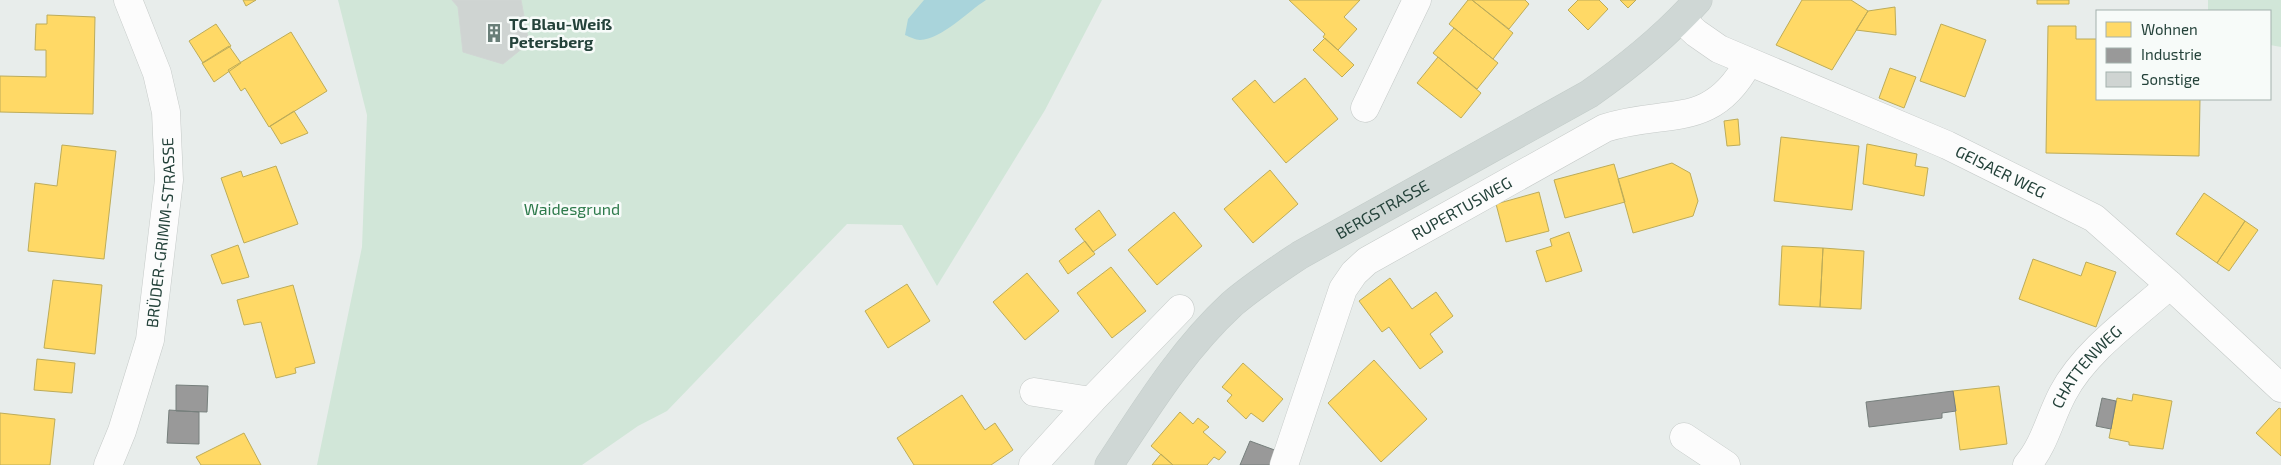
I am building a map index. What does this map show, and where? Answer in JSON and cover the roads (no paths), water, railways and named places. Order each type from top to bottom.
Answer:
[{"type":"main road","name":"BERGSTRASSE","points":[[1109,465],[1154,396],[1191,348],[1231,305],[1264,278],[1300,255],[1590,94],[1632,64],[1690,9]]},
{"type":"street","name":"BRÜDER-GRIMM-STRASSE","points":[[108,465],[122,431],[150,340],[169,180],[166,112],[157,73],[128,0]]},
{"type":"street","points":[[1365,108],[1417,0]]},
{"type":"street","name":"GEISAER WEG","points":[[1690,9],[1696,33],[1719,49],[1748,63],[1947,145],[2094,218],[2170,285],[2281,388]]},
{"type":"street","name":"RUPERTUSWEG","points":[[1284,465],[1343,289],[1354,273],[1367,261],[1605,128],[1645,118],[1681,116],[1696,112],[1713,104],[1729,91],[1748,63]]},
{"type":"street","name":"CHATTENWEG","points":[[2027,465],[2042,443],[2063,393],[2091,355],[2170,285]]},
{"type":"street","points":[[1033,465],[1091,401],[1180,309]]},
{"type":"street","points":[[1034,392],[1091,401]]},
{"type":"street","points":[[1684,437],[1726,465]]},
{"type":"water","points":[[924,0],[986,0],[946,30],[937,35],[918,40],[905,35],[908,19]]},
{"type":"place","name":"TC Blau-Weiß Petersberg","points":[[494,33]]},
{"type":"park label","name":"Waidesgrund","points":[[572,209]]}]
